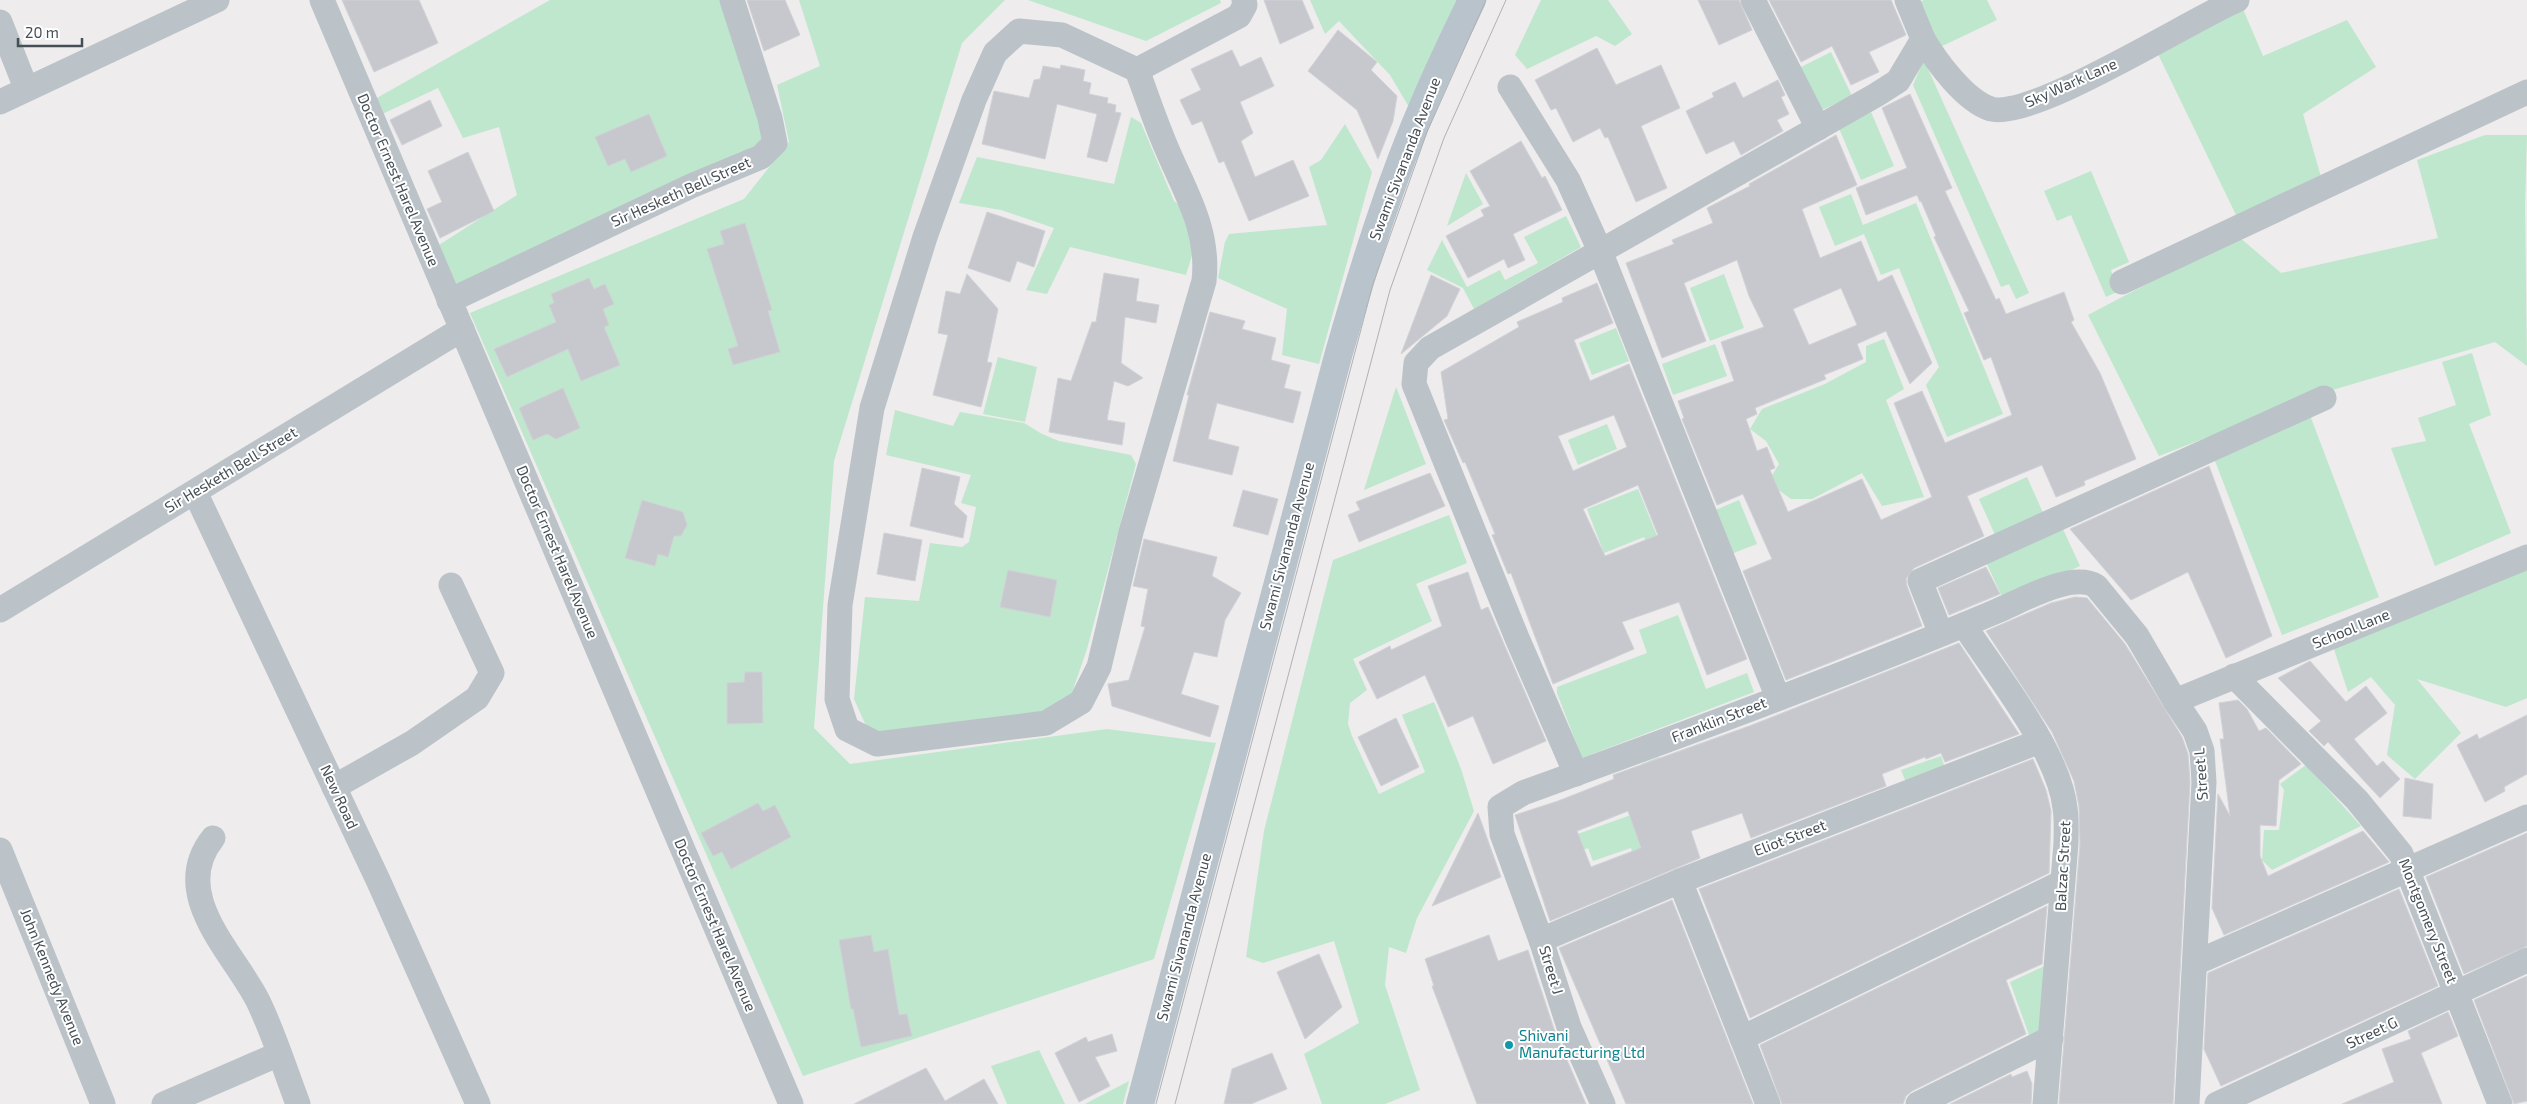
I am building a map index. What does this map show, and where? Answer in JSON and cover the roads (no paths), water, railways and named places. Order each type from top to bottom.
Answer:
[{"type":"street","points":[[0,102],[26,88],[217,0]]},
{"type":"street","name":"Doctor Ernest Harel Avenue","points":[[322,0],[791,1104]]},
{"type":"street","name":"Sir Hesketh Bell Street","points":[[449,301],[691,186],[761,157],[775,143],[770,118],[732,0]]},
{"type":"street","points":[[1137,70],[1240,16],[1245,5],[1244,0]]},
{"type":"street","name":"Swami Sivananda Avenue","points":[[1140,1104],[1358,286],[1386,200],[1426,98],[1472,0]]},
{"type":"street","points":[[1754,0],[1818,128]]},
{"type":"street","name":"Sky Wark Lane","points":[[1907,0],[1923,39],[1936,60],[1975,100],[1990,108],[2002,110],[2040,98],[2104,70],[2237,0]]},
{"type":"street","points":[[0,22],[26,88]]},
{"type":"street","points":[[1019,31],[1062,34],[1137,70],[1164,143],[1197,213],[1206,261],[1204,281],[1131,532],[1099,667],[1081,702],[1046,723],[877,744],[847,729],[837,699],[840,605],[872,408],[925,236],[974,100],[995,53],[1019,31]]},
{"type":"street","points":[[1576,774],[1517,638],[1414,384],[1416,363],[1430,348],[1898,81],[1923,39]]},
{"type":"street","points":[[1510,87],[1568,180],[1600,252],[1778,698]]},
{"type":"street","points":[[2122,282],[2527,92]]},
{"type":"street","name":"Sir Hesketh Bell Street","points":[[0,610],[462,329]]},
{"type":"street","name":"Balzac Street","points":[[2045,1104],[2061,884],[2066,843],[2065,808],[2054,769],[2040,741],[1953,630],[1920,581],[2324,398]]},
{"type":"street","name":"New Road","points":[[195,492],[334,787],[478,1104]]},
{"type":"street","name":"School Lane","points":[[2175,701],[2527,557]]},
{"type":"street","name":"Street L","points":[[1953,630],[2053,587],[2076,581],[2088,581],[2108,599],[2137,636],[2195,731],[2202,751],[2204,782],[2187,1104]]},
{"type":"street","points":[[334,787],[412,742],[477,698],[492,673],[452,585]]},
{"type":"street","name":"Franklin Street","points":[[1502,834],[1500,807],[1523,793],[1778,698],[1953,630]]},
{"type":"street","name":"Montgomery Street","points":[[2234,676],[2357,800],[2401,854],[2500,1104]]},
{"type":"street","name":"Eliot Street","points":[[1542,940],[1680,881],[2040,741]]},
{"type":"street","points":[[2194,962],[2408,871],[2527,817]]},
{"type":"street","name":"Street J","points":[[1502,834],[1542,940],[1569,1027],[1603,1104]]},
{"type":"street","points":[[213,838],[204,850],[199,862],[202,906],[215,936],[251,987],[267,1020],[298,1104]]},
{"type":"street","name":"John Kennedy Avenue","points":[[0,850],[103,1104]]},
{"type":"street","points":[[1680,881],[1768,1104]]},
{"type":"street","points":[[1742,1038],[2061,884]]},
{"type":"street","name":"Street G","points":[[2217,1104],[2527,960]]},
{"type":"street","points":[[1918,1104],[2051,1038]]},
{"type":"street","points":[[164,1104],[279,1054]]},
{"type":"tram line","points":[[1156,1104],[1373,284],[1427,132],[1486,0]]},
{"type":"tram line","points":[[1175,1104],[1390,290],[1444,138],[1506,0]]},
{"type":"place","name":"Shivani Manufacturing Ltd","points":[[1509,1045]]}]
